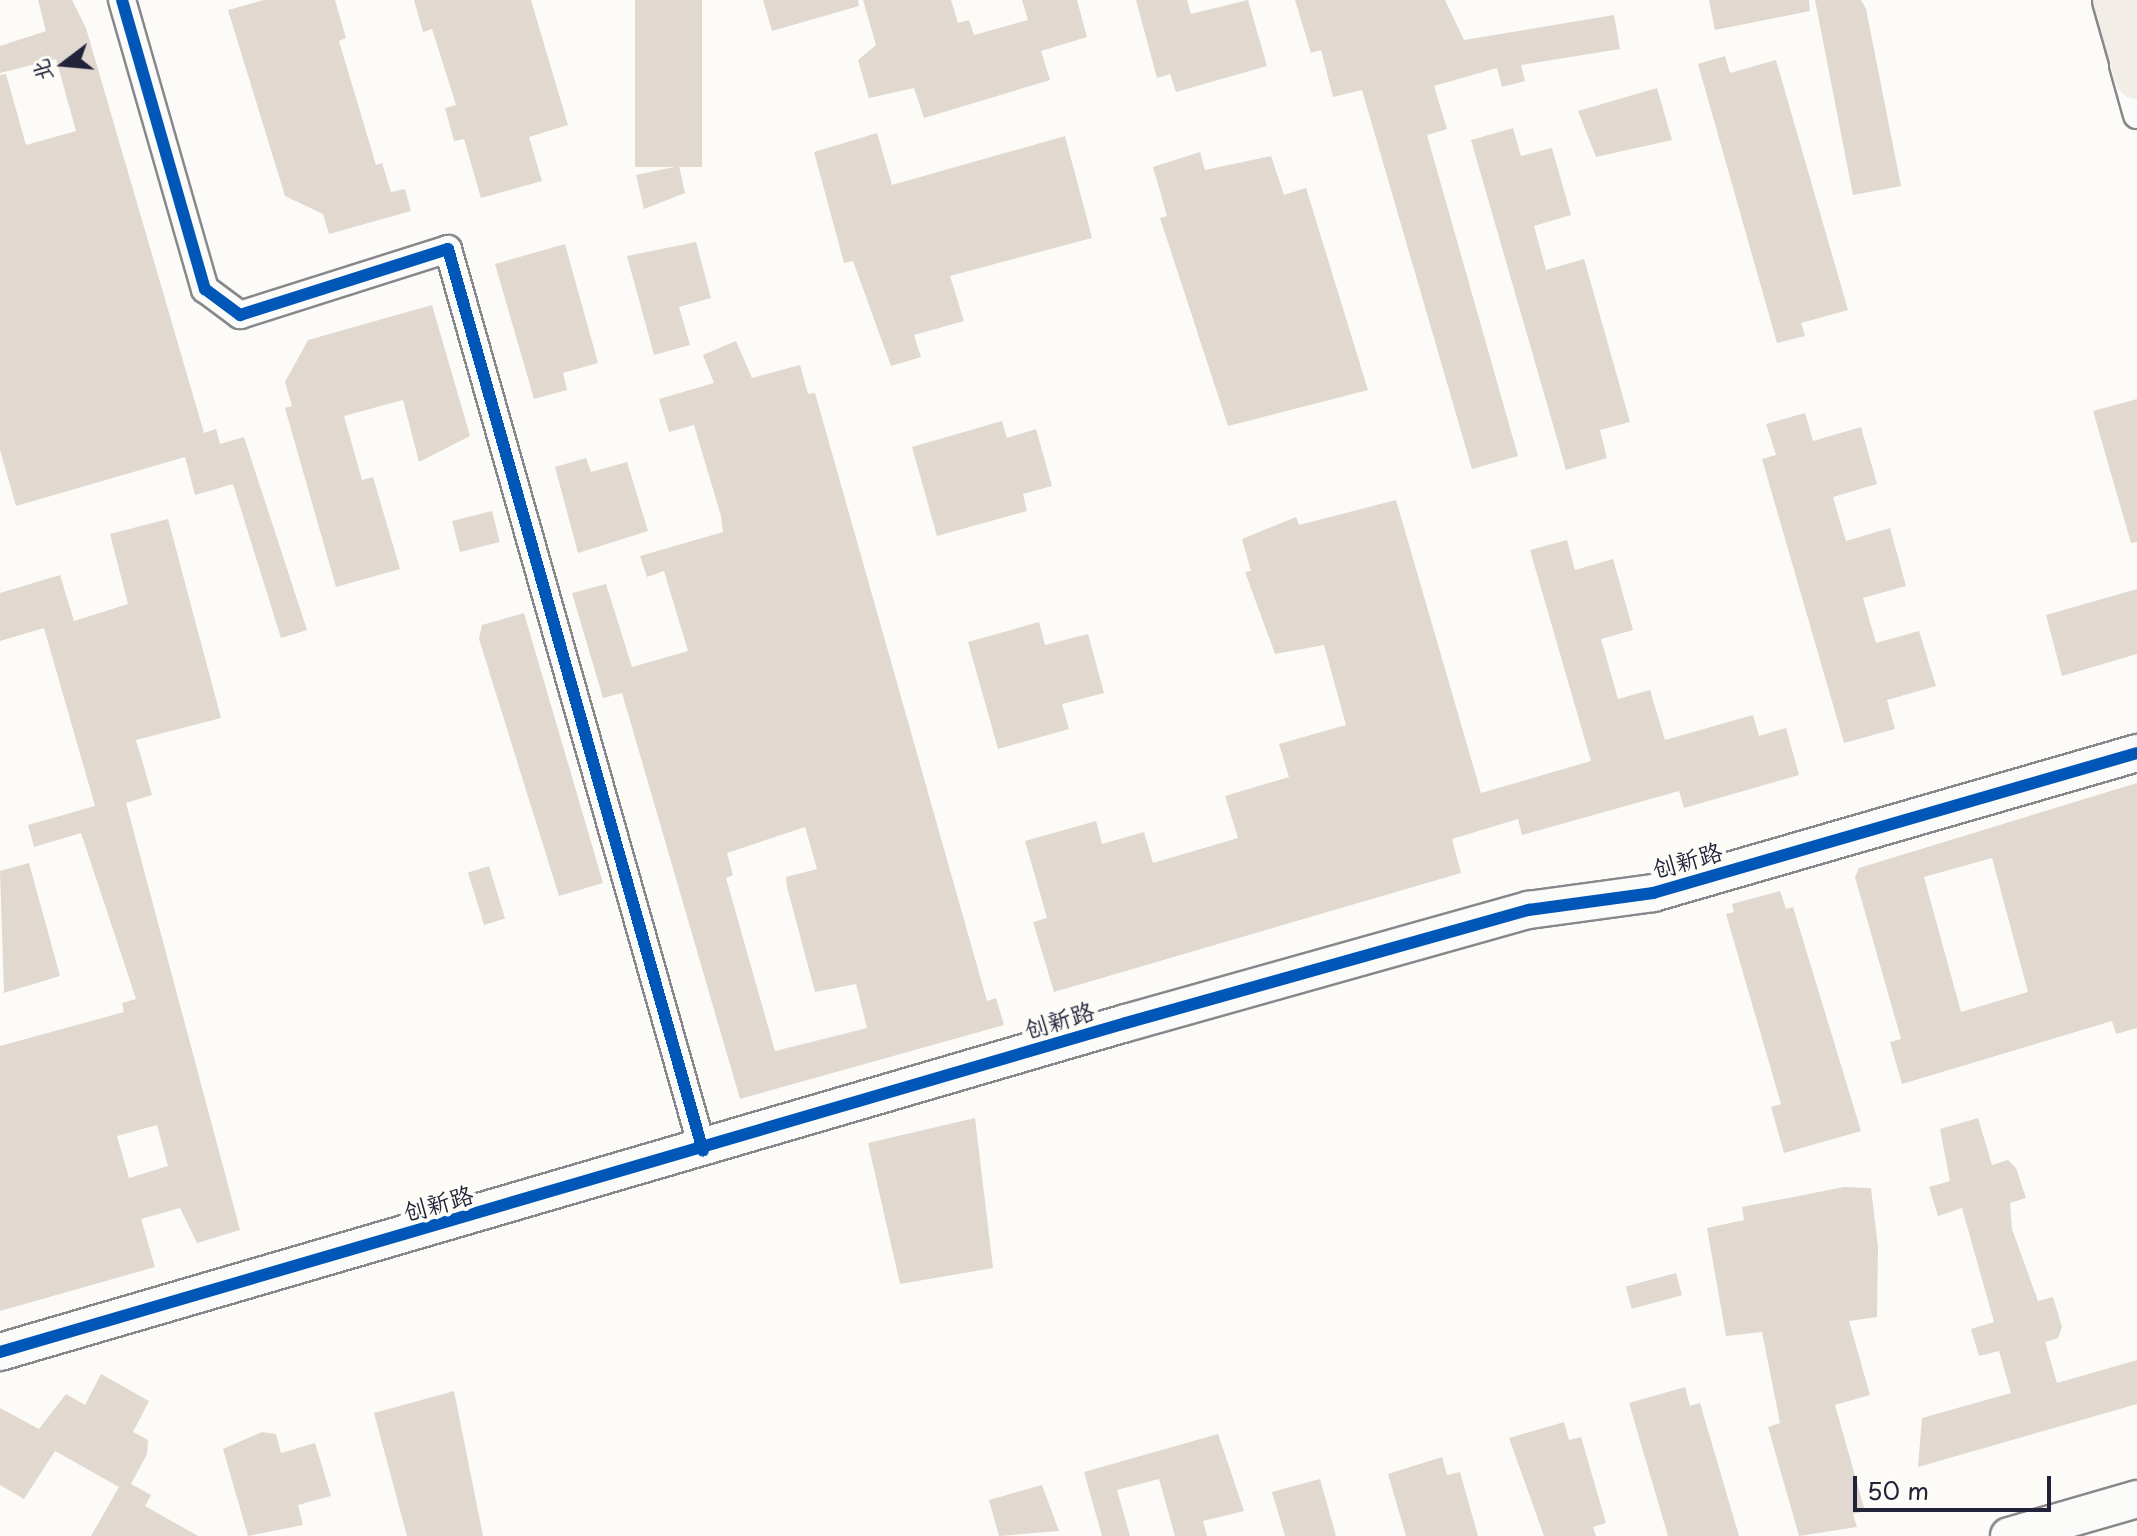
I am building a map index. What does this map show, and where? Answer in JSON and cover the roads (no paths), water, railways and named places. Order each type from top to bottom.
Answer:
[{"type":"highway","points":[[2115,0],[2137,77]]},
{"type":"street","points":[[122,0],[205,289],[240,315],[448,249],[703,1151]]},
{"type":"street","points":[[2104,0],[2137,115]]},
{"type":"street","name":"创新路","points":[[0,1352],[1529,910],[1653,893],[2137,753]]},
{"type":"street","points":[[2009,1536],[2137,1499]]}]
